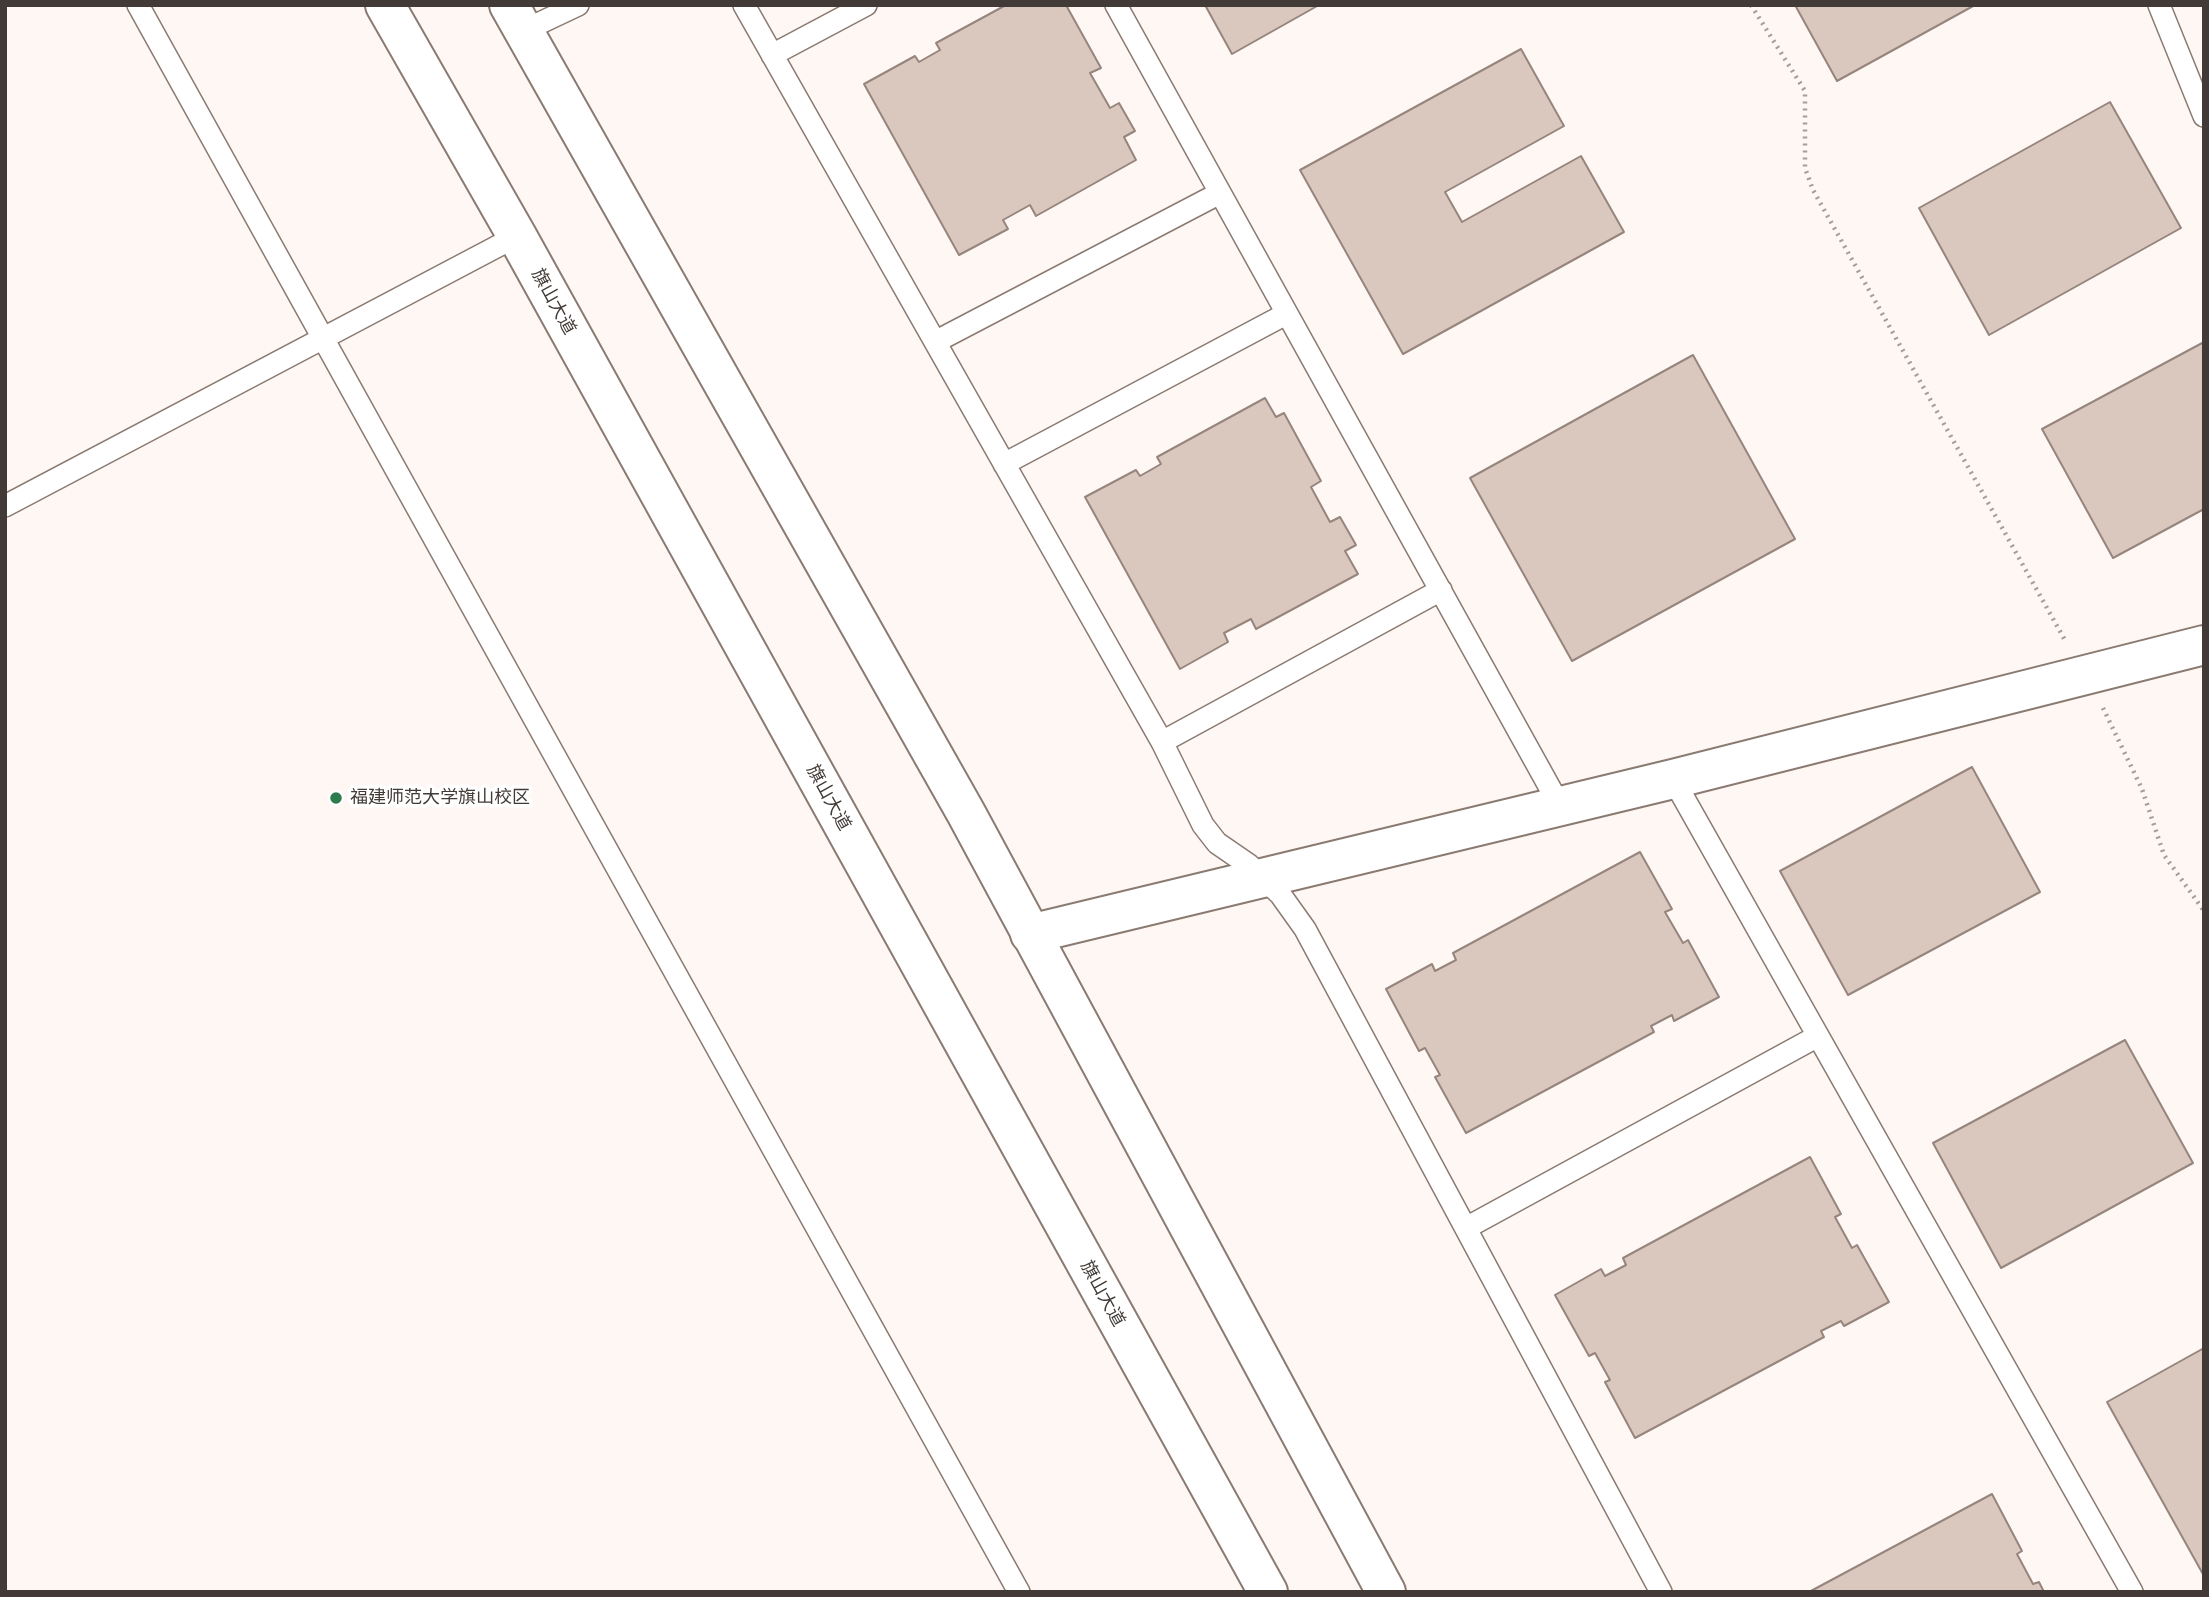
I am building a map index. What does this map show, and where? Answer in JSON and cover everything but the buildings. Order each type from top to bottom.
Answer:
[{"type":"main road","name":"旗山大道","points":[[385,5],[517,236],[1268,1592]]},
{"type":"main road","points":[[516,18],[959,801],[1386,1592]]},
{"type":"main road","points":[[1030,934],[1673,779],[2204,645]]},
{"type":"lane","points":[[138,5],[1019,1592]]},
{"type":"lane","points":[[516,18],[578,5]]},
{"type":"lane","points":[[744,5],[1162,742],[1203,825],[1217,843],[1263,877],[1280,894],[1305,929],[1661,1592]]},
{"type":"lane","points":[[772,55],[866,5]]},
{"type":"lane","points":[[1116,5],[1218,194],[1560,806]]},
{"type":"lane","points":[[2159,5],[2204,116]]},
{"type":"lane","points":[[935,342],[1218,194]]},
{"type":"lane","points":[[5,506],[325,340],[517,236]]},
{"type":"lane","points":[[1004,464],[1286,314]]},
{"type":"lane","points":[[1162,742],[1441,590]]},
{"type":"lane","points":[[1673,779],[2132,1592]]},
{"type":"lane","points":[[1465,1228],[1818,1036]]},
{"type":"path","points":[[1751,5],[1805,91],[1805,167],[1814,190],[2127,754],[2164,855],[2204,911]]},
{"type":"place","name":"福建师范大学旗山校区","points":[[336,798]]}]
